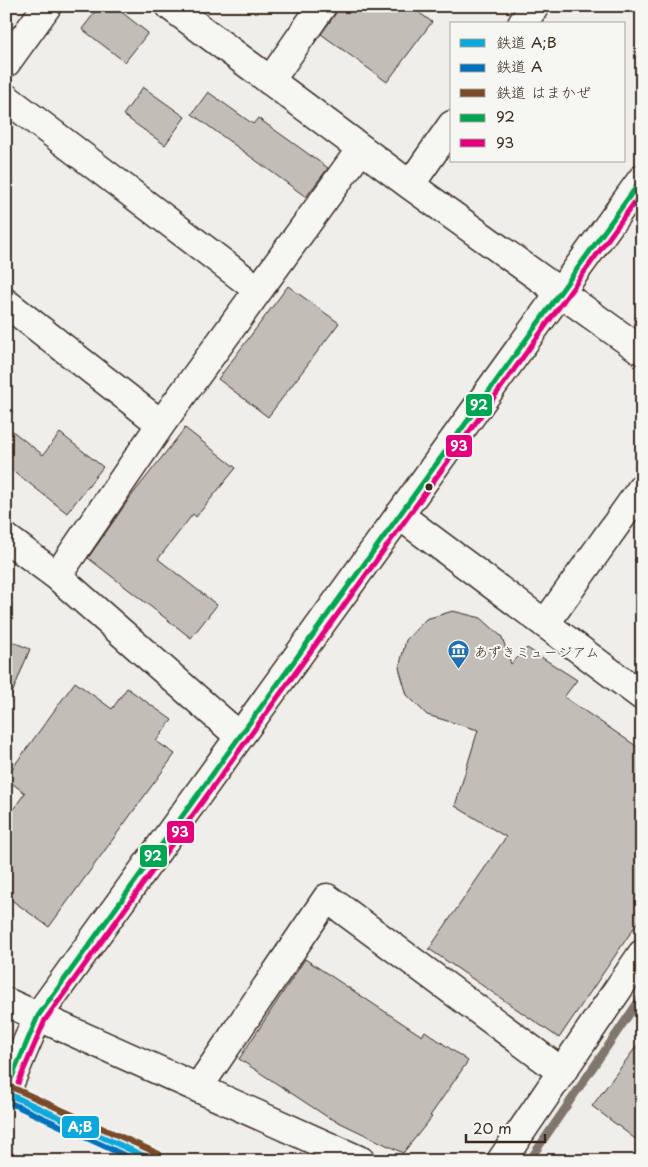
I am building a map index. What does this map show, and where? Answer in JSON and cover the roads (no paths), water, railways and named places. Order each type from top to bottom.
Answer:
[{"type":"street","points":[[6,63],[47,6]]},
{"type":"street","points":[[170,6],[410,185],[642,351]]},
{"type":"street","points":[[270,81],[322,6]]},
{"type":"street","points":[[523,22],[534,6]]},
{"type":"street","points":[[6,98],[257,289]]},
{"type":"street","points":[[410,185],[450,128]]},
{"type":"street","points":[[57,576],[161,424],[361,148]]},
{"type":"street","points":[[6,1092],[38,1016],[399,515],[561,294],[642,179]]},
{"type":"street","points":[[6,303],[161,424]]},
{"type":"street","points":[[545,624],[642,488]]},
{"type":"street","points":[[399,515],[642,696]]},
{"type":"street","points":[[6,538],[57,576],[240,736]]},
{"type":"street","points":[[198,1088],[327,898],[562,1072]]},
{"type":"street","points":[[501,1161],[642,954]]},
{"type":"street","points":[[6,1002],[361,1161]]},
{"type":"waterway","points":[[529,1161],[642,996]]},
{"type":"rail line","name":"はまかぜ","points":[[9,1086],[159,1154]]},
{"type":"rail line","name":"A;B","points":[[6,1093],[155,1161]]},
{"type":"rail line","name":"A","points":[[6,1101],[137,1161]]},
{"type":"place","name":"あずきミュージアム","points":[[458,670]]}]
